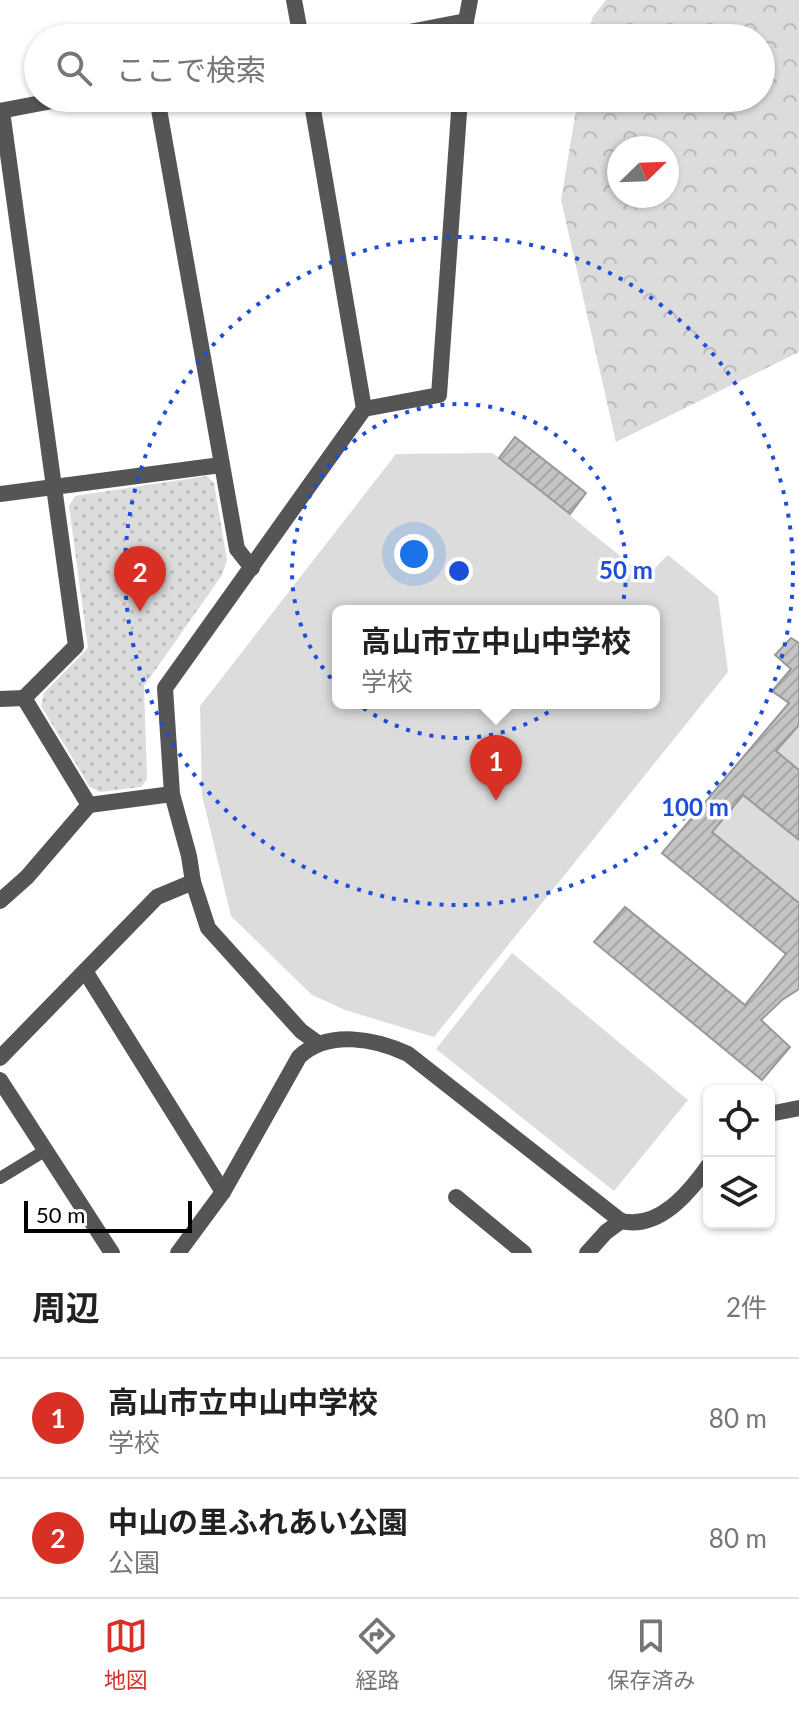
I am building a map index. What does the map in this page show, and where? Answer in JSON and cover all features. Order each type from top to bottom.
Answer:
[{"type":"street","points":[[294,0],[298,24]]},
{"type":"street","points":[[466,24],[470,0]]},
{"type":"street","points":[[0,699],[24,698],[76,646],[1,111],[24,107]]},
{"type":"street","points":[[159,112],[237,549],[252,568]]},
{"type":"street","points":[[313,112],[364,409]]},
{"type":"street","points":[[319,1044],[301,1031],[208,928],[193,882],[172,794],[165,688],[364,409],[439,395],[459,112]]},
{"type":"street","points":[[0,494],[221,465]]},
{"type":"street","points":[[24,698],[89,805]]},
{"type":"street","points":[[0,901],[27,877],[89,805],[172,794]]},
{"type":"street","points":[[0,1058],[157,897],[193,882]]},
{"type":"street","points":[[85,971],[223,1192]]},
{"type":"street","points":[[178,1253],[223,1192],[299,1057],[333,1039],[388,1045],[408,1054],[621,1221],[639,1222],[667,1210],[682,1199],[703,1173]]},
{"type":"street","points":[[0,1080],[112,1253]]},
{"type":"street","points":[[775,1113],[799,1108]]},
{"type":"street","points":[[456,1197],[521,1252]]},
{"type":"street","points":[[587,1253],[621,1221]]},
{"type":"lane","points":[[0,1178],[46,1150]]},
{"type":"green space","points":[[606,0],[799,0],[799,352],[616,442],[561,200],[576,112],[775,112],[775,24],[591,24],[592,18]]},
{"type":"green space","points":[[493,453],[646,577],[668,555],[718,596],[728,672],[434,1037],[345,1010],[312,995],[231,916],[202,795],[200,706],[396,454]]},
{"type":"green space","points":[[207,476],[214,483],[227,560],[222,575],[144,686],[147,779],[141,787],[100,792],[90,787],[41,706],[44,693],[88,648],[69,506],[75,496]]},
{"type":"green space","points":[[799,725],[799,770],[776,751]]},
{"type":"green space","points":[[743,795],[799,840],[799,903],[712,832]]},
{"type":"green space","points":[[512,953],[688,1100],[614,1191],[436,1049]]},
{"type":"building","points":[[515,437],[586,493],[570,514],[499,458]]},
{"type":"building","points":[[791,638],[799,643],[799,725],[776,751],[799,770],[799,840],[743,795],[712,832],[799,903],[799,989],[761,1020],[790,1047],[762,1080],[594,942],[625,907],[745,1005],[786,954],[662,853],[789,703],[772,691],[791,669],[775,655]]},
{"type":"place","name":"中山の里ふれあい公園","points":[[140,612]]},
{"type":"place","name":"高山市立中山中学校","points":[[496,801]]}]
